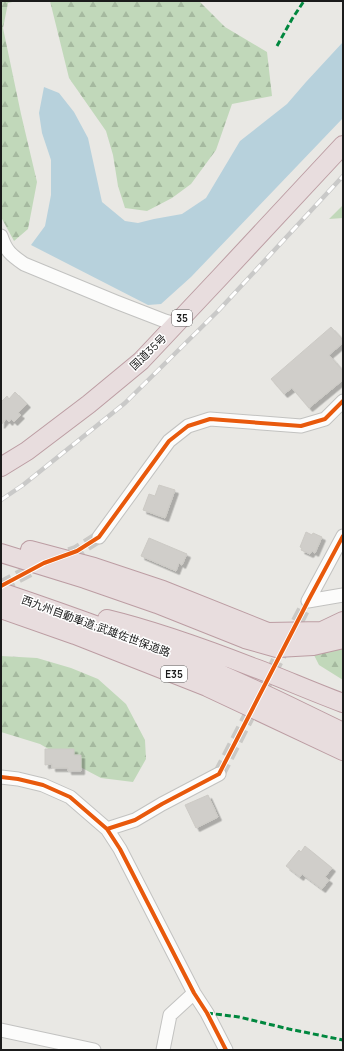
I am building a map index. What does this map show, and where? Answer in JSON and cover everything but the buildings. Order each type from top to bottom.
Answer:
[{"type":"highway","name":"国道35号","points":[[1,467],[27,451],[89,404],[141,361],[343,145]]},
{"type":"highway","points":[[1,542],[108,571],[163,590],[268,632],[322,631],[343,621]]},
{"type":"highway","points":[[1,553],[85,579],[143,599],[245,639],[277,648],[313,646],[343,638]]},
{"type":"highway","points":[[5,599],[134,625],[256,668],[343,703]]},
{"type":"highway","name":"西九州自動車道;武雄佐世保道路","points":[[5,599],[75,635],[207,687],[343,751]]},
{"type":"highway","name":"西九州自動車道;武雄佐世保道路","points":[[5,599],[80,618],[212,671],[343,732]]},
{"type":"highway","points":[[266,714],[343,758]]},
{"type":"street","points":[[1,236],[4,245],[13,256],[24,264],[116,302],[176,324]]},
{"type":"street","points":[[99,537],[169,441],[188,426],[210,419],[301,426],[325,419],[343,401]]},
{"type":"street","points":[[343,536],[308,601],[343,595]]},
{"type":"street","points":[[107,829],[135,820],[219,774]]},
{"type":"street","points":[[1,777],[18,779],[43,785],[70,797],[107,829],[120,849],[194,993],[207,1013],[226,1050]]},
{"type":"street","points":[[163,1050],[170,1014],[194,993]]},
{"type":"street","points":[[1,1030],[94,1050]]},
{"type":"green space","points":[[1,1],[17,1],[8,3],[3,28],[37,182],[28,229],[14,241],[1,217]]},
{"type":"green space","points":[[50,1],[199,1],[225,27],[267,52],[272,96],[232,104],[216,150],[191,184],[172,198],[147,211],[125,208],[118,186],[113,155],[106,131],[69,78]]},
{"type":"green space","points":[[343,205],[343,218],[329,219]]},
{"type":"green space","points":[[343,647],[343,680],[319,665],[314,655]]},
{"type":"green space","points":[[1,656],[37,658],[71,668],[98,679],[126,704],[145,740],[146,759],[133,782],[101,778],[40,744],[1,732]]},
{"type":"water","points":[[343,42],[343,118],[191,277],[161,304],[148,305],[31,245],[45,226],[51,195],[51,160],[42,133],[39,113],[44,87],[59,93],[74,112],[88,138],[102,202],[125,221],[138,223],[182,214],[206,198],[240,141],[287,104]]},
{"type":"tunnel","points":[[1,586],[44,563],[77,551],[99,537]]},
{"type":"tunnel","points":[[219,774],[308,601]]},
{"type":"railway","points":[[1,500],[23,485],[125,403],[219,310],[343,176]]},
{"type":"marked path","points":[[277,46],[304,1]]},
{"type":"marked path","points":[[207,1013],[239,1017],[343,1040]]},
{"type":"cycle path","points":[[1,586],[44,563],[77,551],[99,537],[169,441],[188,426],[210,419],[301,426],[325,419],[343,401]]},
{"type":"cycle path","points":[[107,829],[135,820],[219,774],[343,536]]},
{"type":"cycle path","points":[[1,777],[18,779],[43,785],[70,797],[107,829],[120,849],[194,993],[207,1013],[226,1050]]}]
